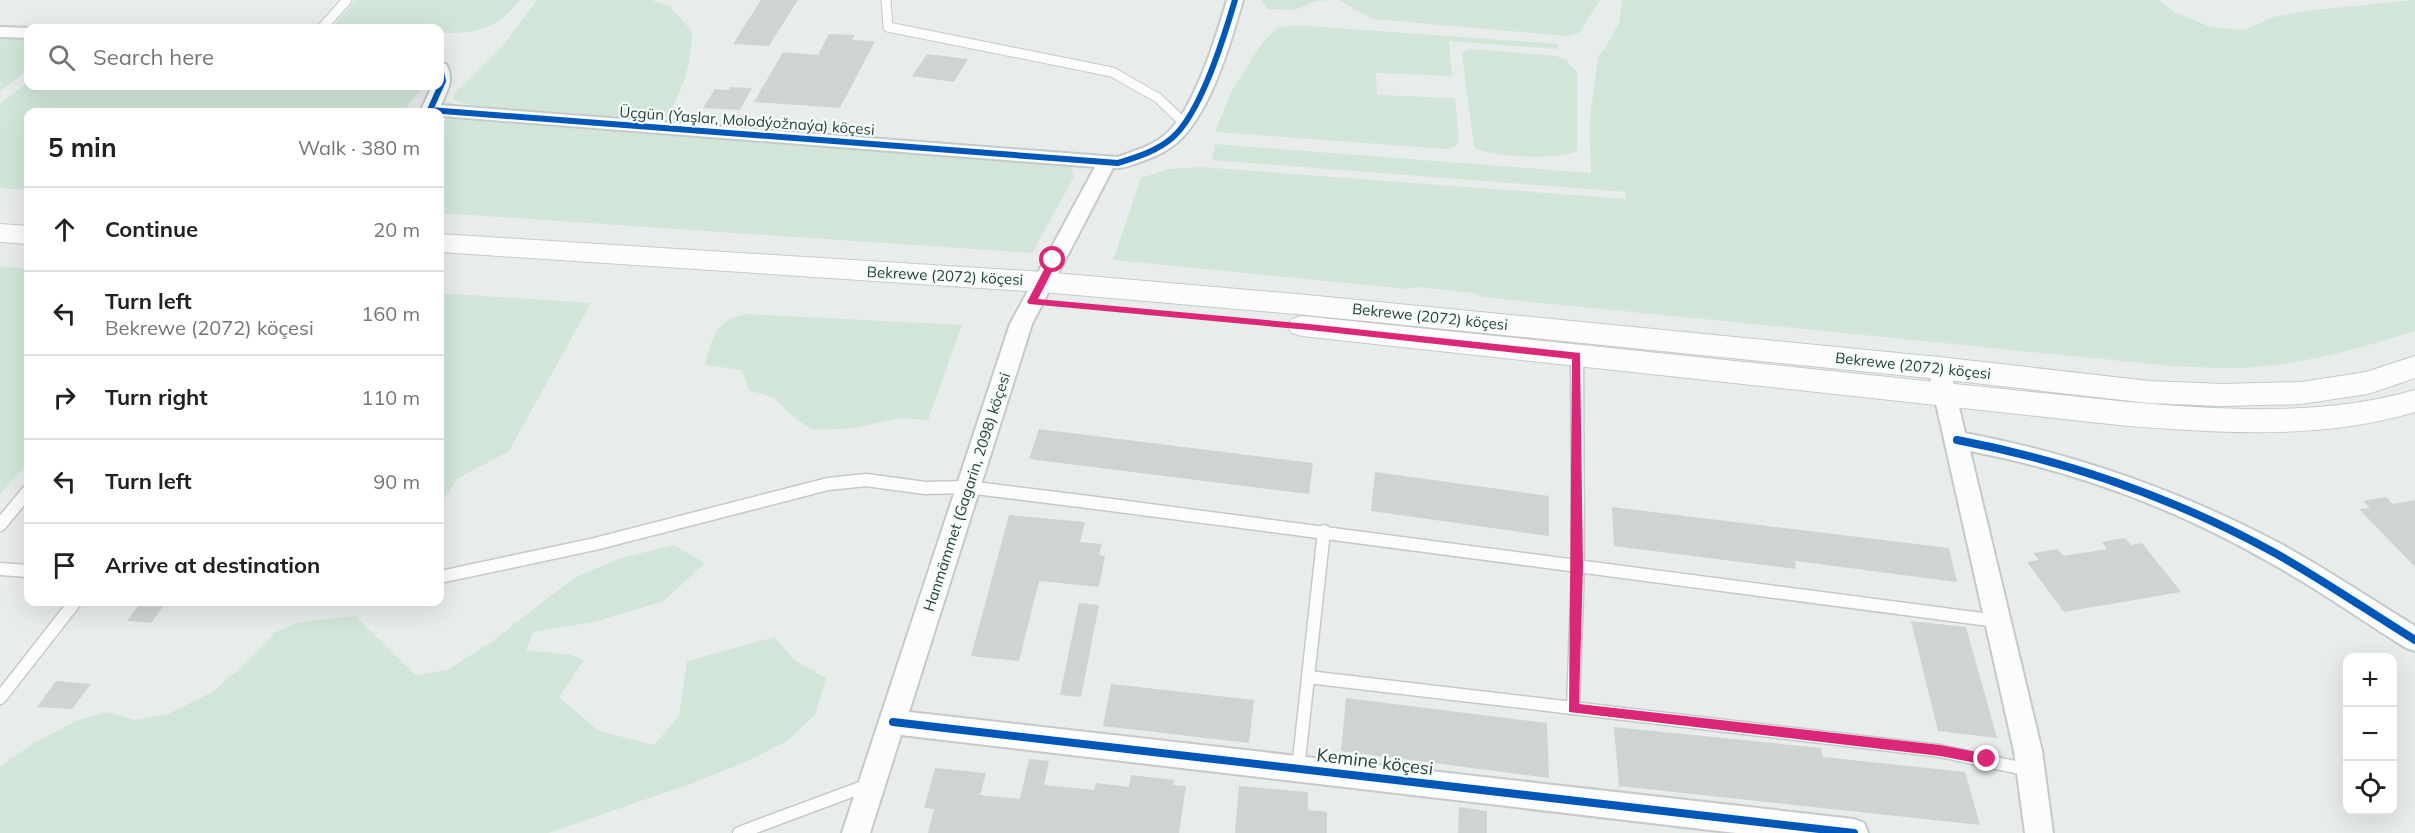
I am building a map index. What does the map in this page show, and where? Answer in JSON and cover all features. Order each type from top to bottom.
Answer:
[{"type":"main road","points":[[0,215],[24,217]]},
{"type":"main road","points":[[0,233],[24,235]]},
{"type":"main road","name":"Bekrewe (2072) köçesi","points":[[444,243],[1037,292],[1309,327],[1577,356],[1942,381],[2149,392],[2301,393],[2368,383],[2415,367]]},
{"type":"main road","name":"Bekrewe (2072) köçesi","points":[[444,262],[1307,305],[1942,381],[2128,414],[2247,422],[2331,418],[2397,407],[2415,401]]},
{"type":"street","points":[[1185,124],[1204,84],[1235,0]]},
{"type":"street","points":[[0,32],[24,33]]},
{"type":"street","name":"Üçgün (Ýaşlar, Molodýožnaýa) köçesi","points":[[430,108],[439,90]]},
{"type":"street","name":"Üçgün (Ýaşlar, Molodýožnaýa) köçesi","points":[[444,112],[1107,163],[1118,163],[1151,151],[1174,136],[1185,124]]},
{"type":"street","name":"Hanmämmet (Gagarin, 2098) köçesi","points":[[856,833],[1021,324],[1107,163]]},
{"type":"street","points":[[1942,381],[1999,621],[2031,770],[2039,833]]},
{"type":"street","points":[[1957,441],[1995,448],[2083,471],[2224,526],[2276,553],[2415,640]]},
{"type":"street","name":"Kemine köçesi","points":[[892,722],[1854,833]]},
{"type":"lane","points":[[326,24],[347,0]]},
{"type":"lane","points":[[886,0],[888,27],[1112,72],[1158,98],[1185,124]]},
{"type":"lane","points":[[1574,708],[1578,567],[1577,356]]},
{"type":"lane","points":[[444,576],[595,544],[828,484],[866,480],[925,488],[967,487],[1324,531],[1578,567],[1999,621]]},
{"type":"lane","points":[[0,525],[24,496]]},
{"type":"lane","points":[[1298,769],[1324,531]]},
{"type":"lane","points":[[0,569],[24,571]]},
{"type":"lane","points":[[0,698],[72,606]]},
{"type":"lane","points":[[1308,677],[1940,751],[2031,770]]},
{"type":"lane","points":[[739,833],[872,784]]},
{"type":"green space","points":[[356,0],[520,0],[502,18],[475,31],[444,33],[444,24],[335,24]]},
{"type":"green space","points":[[537,0],[652,0],[670,7],[692,31],[692,42],[685,76],[666,118],[647,119],[473,106],[454,100],[454,94],[505,43]]},
{"type":"green space","points":[[1261,0],[1331,0],[1317,1],[1294,10],[1268,9]]},
{"type":"green space","points":[[1338,0],[1600,0],[1579,33],[1567,36],[1373,19]]},
{"type":"green space","points":[[1622,0],[2159,0],[2174,12],[2211,27],[2244,30],[2273,17],[2315,10],[2415,0],[2415,331],[2304,361],[2236,368],[2172,366],[1482,297],[1473,293],[1416,287],[1407,289],[1113,260],[1141,178],[1168,169],[1201,167],[1626,199],[1626,192],[1212,160],[1215,144],[1591,173],[1589,126],[1598,56],[1619,23]]},
{"type":"green space","points":[[1295,25],[1558,44],[1558,49],[1449,41],[1452,76],[1376,73],[1377,95],[1455,98],[1459,141],[1454,147],[1445,149],[1215,132],[1231,92],[1262,43],[1277,28]]},
{"type":"green space","points":[[0,37],[24,39],[24,72],[0,92]]},
{"type":"green space","points":[[1471,49],[1556,56],[1565,59],[1577,72],[1577,151],[1542,157],[1494,154],[1474,147],[1462,55]]},
{"type":"green space","points":[[24,85],[24,90],[420,90],[406,108],[24,108],[24,190],[0,188],[0,104]]},
{"type":"green space","points":[[444,120],[1069,163],[1074,177],[1032,253],[444,213]]},
{"type":"green space","points":[[0,266],[24,270],[24,467],[0,494]]},
{"type":"green space","points":[[444,293],[591,303],[509,451],[457,479],[444,499]]},
{"type":"green space","points":[[746,314],[962,325],[928,420],[899,418],[855,428],[813,430],[793,417],[774,398],[749,390],[742,370],[705,365],[717,331],[728,321]]},
{"type":"green space","points":[[674,545],[705,563],[664,601],[594,622],[533,632],[526,650],[571,655],[584,660],[559,697],[599,731],[654,745],[679,716],[687,661],[775,637],[794,660],[826,678],[815,715],[787,741],[748,761],[693,783],[548,833],[0,833],[0,767],[34,743],[76,721],[108,712],[134,720],[168,714],[212,692],[276,632],[299,622],[355,616],[416,675],[447,670],[490,643],[574,578],[621,558]]},
{"type":"building","points":[[761,0],[798,0],[769,46],[733,44]]},
{"type":"building","points":[[829,34],[855,35],[852,40],[875,41],[840,108],[754,102],[783,52],[818,55]]},
{"type":"building","points":[[927,54],[968,59],[954,82],[912,76]]},
{"type":"building","points":[[730,87],[752,88],[740,110],[703,108],[715,89],[729,90]]},
{"type":"building","points":[[1039,429],[1313,463],[1309,494],[1029,459]]},
{"type":"building","points":[[1375,472],[1549,496],[1549,536],[1371,511]]},
{"type":"building","points":[[2386,497],[2393,504],[2415,500],[2415,567],[2359,509],[2370,508],[2363,501]]},
{"type":"building","points":[[1612,507],[1949,548],[1957,582],[1795,561],[1796,569],[1614,546]]},
{"type":"building","points":[[1009,515],[1085,522],[1080,542],[1102,544],[1099,555],[1105,556],[1099,587],[1039,581],[1019,661],[971,656]]},
{"type":"building","points":[[2125,538],[2131,545],[2142,543],[2181,592],[2064,612],[2027,562],[2039,560],[2033,553],[2058,549],[2063,556],[2107,549],[2102,542]]},
{"type":"building","points":[[1079,603],[1099,605],[1081,697],[1060,695]]},
{"type":"building","points":[[138,606],[163,606],[151,623],[127,621]]},
{"type":"building","points":[[1911,621],[1966,627],[1997,738],[1938,731]]},
{"type":"building","points":[[56,681],[91,684],[72,709],[37,707]]},
{"type":"building","points":[[1111,684],[1254,700],[1249,743],[1103,726]]},
{"type":"building","points":[[1346,698],[1547,723],[1549,778],[1341,751]]},
{"type":"building","points":[[1614,727],[1821,748],[1823,757],[1965,772],[1980,825],[1619,786]]},
{"type":"building","points":[[1029,759],[1049,761],[1044,785],[1094,790],[1096,783],[1129,787],[1131,775],[1174,780],[1173,785],[1186,786],[1179,833],[928,833],[934,809],[924,808],[935,768],[986,773],[980,795],[1020,799]]},
{"type":"building","points":[[1239,786],[1308,792],[1308,810],[1327,812],[1327,833],[1235,833]]},
{"type":"building","points":[[1459,807],[1487,811],[1487,833],[1458,833]]},
{"type":"cycle path","points":[[444,111],[1118,163],[1149,152],[1163,144],[1176,134],[1184,123],[1202,91],[1235,0]]},
{"type":"cycle path","points":[[431,108],[439,90]]},
{"type":"cycle path","points":[[1957,440],[1998,448],[2080,470],[2121,483],[2200,516],[2293,563],[2415,640]]},
{"type":"cycle path","points":[[893,722],[1854,833]]},
{"type":"route","points":[[1053,260],[1032,302],[1309,327],[1577,356],[1578,567],[1574,708],[1940,751],[1987,759]]}]
